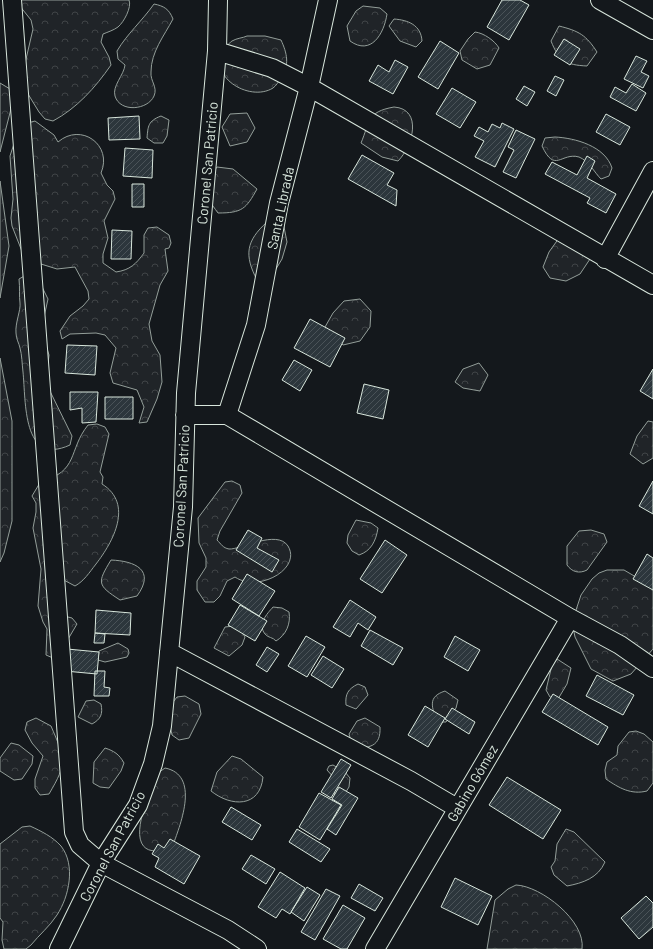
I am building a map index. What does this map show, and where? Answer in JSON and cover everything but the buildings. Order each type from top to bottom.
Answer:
[{"type":"street","points":[[12,0],[74,832],[80,845],[100,863],[228,930],[257,949]]},
{"type":"street","name":"Coronel San Patricio","points":[[59,949],[100,863],[138,805],[153,764],[162,726],[183,507],[185,415],[217,51],[218,0]]},
{"type":"street","name":"Santa Librada","points":[[227,415],[256,325],[279,203],[309,87],[328,0]]},
{"type":"street","points":[[600,0],[653,30]]},
{"type":"street","points":[[217,51],[272,68],[309,87],[605,259],[653,285]]},
{"type":"street","points":[[605,259],[653,171]]},
{"type":"street","points":[[185,415],[227,415],[570,618],[620,645],[653,668]]},
{"type":"street","name":"Gabino Gómez","points":[[375,949],[570,618]]},
{"type":"street","points":[[169,652],[411,781],[457,808]]},
{"type":"green space","points":[[15,0],[129,0],[130,3],[123,22],[111,31],[103,34],[101,42],[109,57],[111,65],[99,82],[78,104],[53,121],[45,119],[25,89],[23,72],[33,29],[31,20]]},
{"type":"green space","points":[[154,4],[166,8],[173,19],[153,58],[151,75],[155,87],[155,93],[151,101],[146,104],[134,108],[128,107],[122,105],[115,96],[115,88],[123,73],[125,65],[118,59],[117,51]]},
{"type":"green space","points":[[363,6],[380,8],[387,14],[380,35],[375,41],[364,46],[357,45],[350,41],[347,26],[356,11]]},
{"type":"green space","points":[[394,19],[409,22],[416,27],[422,41],[416,47],[400,41],[389,26]]},
{"type":"green space","points":[[559,26],[581,34],[593,46],[597,52],[587,66],[568,63],[564,61],[557,53],[551,41]]},
{"type":"green space","points":[[475,32],[489,38],[499,48],[490,65],[477,69],[462,60],[460,51]]},
{"type":"green space","points":[[247,36],[265,36],[281,40],[285,50],[287,64],[284,73],[273,88],[263,92],[252,92],[232,84],[225,76],[221,67],[221,57],[226,47],[232,41]]},
{"type":"green space","points":[[0,83],[10,89],[14,97],[0,152]]},
{"type":"green space","points":[[394,107],[403,109],[409,114],[412,121],[411,138],[408,147],[398,161],[382,157],[361,143],[370,119],[378,112]]},
{"type":"green space","points":[[247,113],[255,128],[247,142],[230,146],[222,127],[230,114]]},
{"type":"green space","points":[[161,116],[169,120],[167,136],[163,143],[154,143],[147,138],[148,127],[153,120]]},
{"type":"green space","points":[[35,121],[54,135],[58,142],[67,136],[76,134],[85,136],[93,140],[99,146],[103,154],[104,163],[101,173],[107,185],[113,191],[115,199],[104,221],[108,238],[103,254],[103,263],[116,272],[125,270],[135,263],[144,253],[144,235],[148,228],[157,227],[169,235],[171,243],[169,248],[165,249],[168,271],[160,285],[149,324],[152,341],[160,355],[162,382],[157,399],[147,422],[139,423],[144,407],[137,390],[113,383],[110,373],[116,348],[105,335],[96,333],[70,334],[62,339],[60,331],[70,316],[83,306],[89,299],[88,291],[75,267],[57,269],[25,259],[12,226],[11,218],[13,199],[10,156],[20,125]]},
{"type":"green space","points":[[555,137],[580,141],[603,154],[612,168],[609,176],[601,179],[589,164],[579,157],[573,156],[559,160],[551,159],[542,146],[545,138]]},
{"type":"green space","points":[[217,167],[233,169],[257,189],[250,201],[238,211],[218,213],[209,200],[206,190],[207,185]]},
{"type":"green space","points":[[0,181],[9,246],[0,298]]},
{"type":"green space","points":[[267,222],[283,222],[287,242],[282,259],[273,274],[257,280],[250,263],[249,249],[255,236]]},
{"type":"green space","points":[[559,238],[590,259],[580,274],[566,281],[550,278],[543,267],[549,252]]},
{"type":"green space","points":[[26,275],[40,283],[48,299],[44,317],[45,342],[49,355],[46,383],[72,436],[70,445],[54,449],[43,447],[35,439],[30,428],[27,414],[22,357],[20,346],[16,337],[16,325],[20,306],[19,279]]},
{"type":"green space","points":[[360,299],[371,311],[370,327],[360,341],[343,345],[325,327],[333,313],[344,301]]},
{"type":"green space","points":[[0,358],[12,421],[12,521],[4,553],[0,562]]},
{"type":"green space","points":[[479,363],[488,375],[480,391],[463,388],[455,382],[463,369]]},
{"type":"green space","points":[[648,421],[653,422],[653,458],[643,464],[630,454],[637,436]]},
{"type":"green space","points":[[97,424],[105,427],[109,434],[100,472],[103,477],[102,484],[112,492],[117,502],[119,512],[117,523],[109,545],[84,579],[75,586],[60,578],[64,616],[72,618],[77,624],[64,646],[53,658],[46,655],[47,629],[38,606],[41,569],[33,528],[36,503],[32,496],[41,481],[62,472],[71,459],[82,434],[88,425]]},
{"type":"green space","points":[[232,481],[240,485],[242,493],[220,531],[217,540],[224,547],[229,549],[276,539],[283,541],[288,546],[291,555],[289,563],[275,576],[266,580],[255,582],[244,581],[235,577],[227,581],[220,596],[214,602],[205,602],[197,590],[197,581],[206,567],[206,558],[199,543],[198,518],[225,482]]},
{"type":"green space","points":[[356,520],[371,523],[378,528],[376,537],[370,548],[359,555],[352,551],[347,543],[348,535]]},
{"type":"green space","points":[[591,530],[604,534],[607,542],[587,570],[581,572],[573,571],[567,565],[567,546],[579,531]]},
{"type":"green space","points":[[111,560],[128,562],[135,565],[143,573],[144,580],[137,596],[120,600],[103,587],[103,574]]},
{"type":"green space","points":[[607,570],[624,570],[653,587],[653,649],[631,674],[613,681],[591,669],[575,637],[572,622],[581,595],[592,579],[599,573]]},
{"type":"green space","points":[[273,607],[282,608],[289,612],[287,629],[283,636],[276,641],[266,635],[262,627],[264,619]]},
{"type":"green space","points":[[234,626],[241,630],[245,637],[242,645],[229,656],[214,648],[225,627]]},
{"type":"green space","points":[[118,643],[128,649],[129,653],[127,657],[105,662],[98,660],[99,651]]},
{"type":"green space","points":[[557,659],[571,668],[567,684],[558,699],[550,697],[546,690],[552,665]]},
{"type":"green space","points":[[358,684],[365,687],[368,695],[356,709],[346,705],[346,698],[348,692]]},
{"type":"green space","points":[[445,691],[458,700],[456,708],[446,722],[437,722],[432,703],[433,699],[439,693]]},
{"type":"green space","points":[[185,696],[199,704],[201,714],[189,738],[179,740],[172,735],[167,710],[177,697]]},
{"type":"green space","points":[[94,700],[101,704],[102,711],[101,716],[92,724],[78,717],[86,701]]},
{"type":"green space","points":[[36,718],[51,726],[62,754],[62,767],[55,783],[49,794],[40,795],[35,788],[35,779],[43,756],[32,743],[25,730],[27,722]]},
{"type":"green space","points":[[365,718],[380,727],[378,739],[369,747],[353,748],[349,734],[357,721]]},
{"type":"green space","points":[[636,731],[644,734],[653,742],[653,783],[647,791],[641,792],[625,790],[606,779],[605,770],[607,762],[617,755],[618,746],[629,732]]},
{"type":"green space","points":[[11,743],[19,745],[33,756],[32,764],[22,779],[14,780],[0,771],[0,758]]},
{"type":"green space","points":[[105,748],[116,753],[124,763],[121,771],[109,788],[100,787],[93,783],[94,762]]},
{"type":"green space","points":[[232,756],[241,759],[263,777],[261,787],[256,795],[243,802],[227,800],[211,791],[217,772]]},
{"type":"green space","points":[[333,765],[345,772],[350,778],[349,787],[342,798],[335,795],[335,779],[327,770],[329,766]]},
{"type":"green space","points":[[165,768],[176,772],[182,780],[185,790],[185,801],[180,825],[173,845],[156,851],[146,848],[141,841],[140,830],[142,817],[150,791],[158,773]]},
{"type":"green space","points":[[30,826],[43,832],[61,846],[66,854],[68,862],[69,881],[65,899],[57,915],[31,945],[26,949],[4,949],[2,940],[3,922],[0,918],[0,844],[22,827]]},
{"type":"green space","points":[[566,829],[574,832],[605,862],[602,868],[594,876],[579,883],[567,886],[554,875],[551,867],[555,861],[557,844]]},
{"type":"green space","points":[[516,885],[537,891],[560,907],[577,927],[581,938],[582,949],[487,949],[495,900],[508,889]]}]
